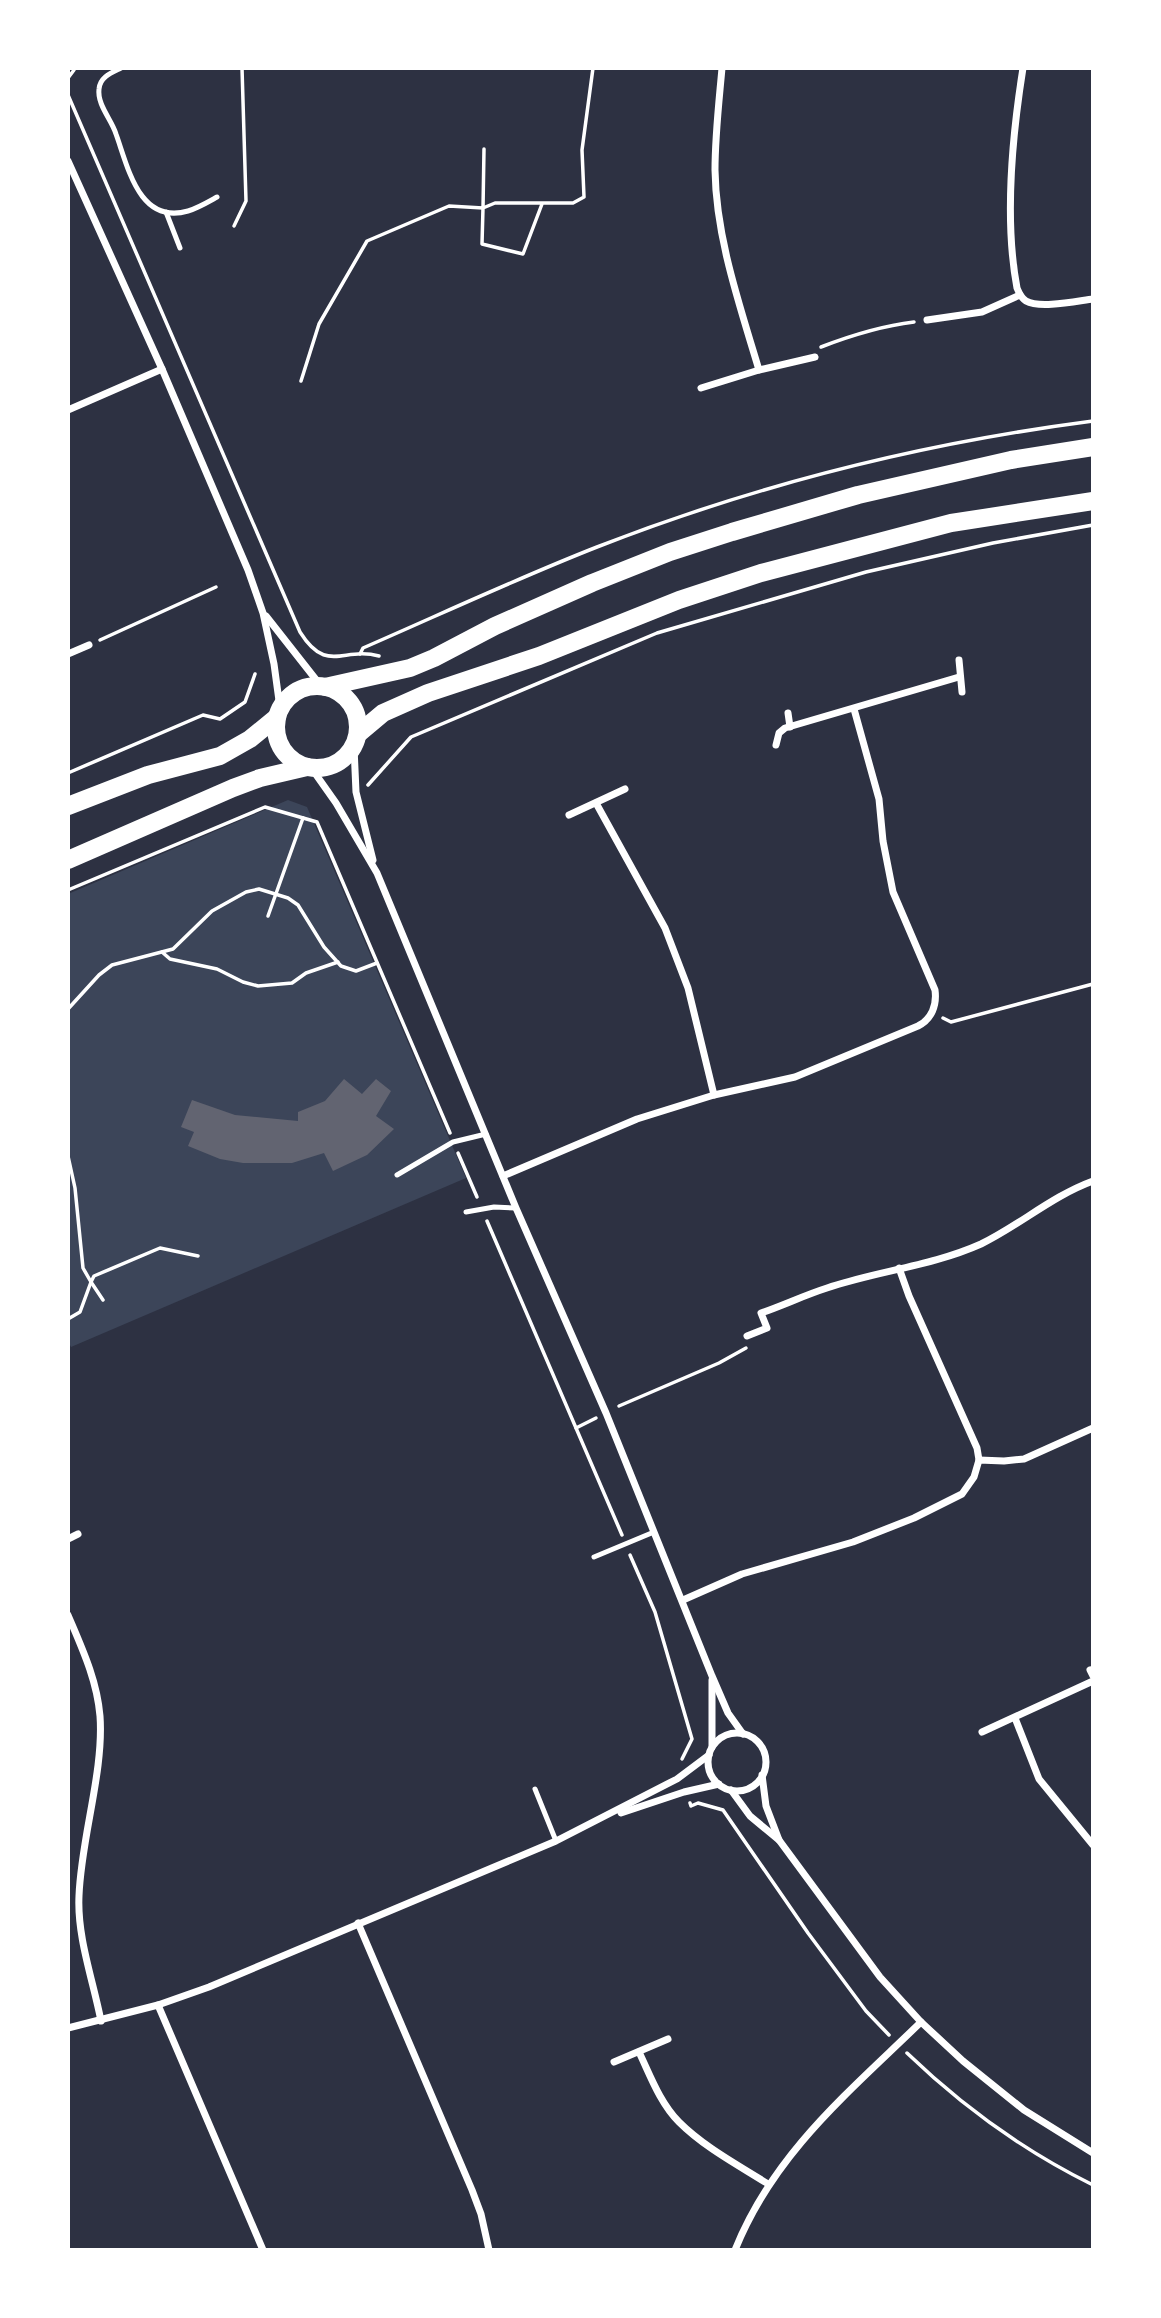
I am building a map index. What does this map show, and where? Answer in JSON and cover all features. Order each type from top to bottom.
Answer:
[{"type":"main road","points":[[68,806],[148,775],[220,756],[250,740],[279,713],[288,698],[297,691],[410,668],[435,658],[495,626],[670,552],[871,492],[1011,460],[1093,447]]},
{"type":"main road","points":[[68,860],[260,778],[338,763],[383,713],[418,697],[540,656],[679,600],[761,573],[951,523],[1093,501]]},
{"type":"main road","points":[[323,686],[346,697],[354,708],[358,720],[356,740]]},
{"type":"main road","points":[[279,713],[276,730],[279,743],[285,754],[309,768]]},
{"type":"street","points":[[722,68],[715,149],[719,215],[726,253],[759,370]]},
{"type":"street","points":[[1023,68],[1010,195],[1015,278],[1020,295],[1023,300],[1036,304],[1093,299]]},
{"type":"street","points":[[68,162],[162,369],[248,570],[263,613],[274,664],[279,713]]},
{"type":"street","points":[[927,320],[982,312],[1020,295]]},
{"type":"street","points":[[701,388],[759,370],[815,357]]},
{"type":"street","points":[[68,410],[162,369]]},
{"type":"street","points":[[263,613],[323,686]]},
{"type":"street","points":[[68,654],[89,645]]},
{"type":"street","points":[[959,660],[962,692]]},
{"type":"street","points":[[776,745],[779,733],[790,727],[959,677]]},
{"type":"street","points":[[503,1176],[637,1119],[714,1095],[795,1077],[918,1026],[932,1013],[936,996],[933,984],[893,892],[878,799],[854,709]]},
{"type":"street","points":[[788,713],[790,727]]},
{"type":"street","points":[[356,740],[356,792],[377,873]]},
{"type":"street","points":[[309,768],[336,803],[377,873],[516,1208],[606,1413],[728,1713],[743,1734],[758,1742],[763,1750],[765,1767],[762,1775],[749,1787],[731,1790]]},
{"type":"street","points":[[569,814],[625,789]]},
{"type":"street","points":[[596,803],[665,929],[688,989],[714,1095]]},
{"type":"street","points":[[747,1336],[767,1328],[761,1312],[799,1300],[825,1288],[942,1259],[981,1244],[1025,1220],[1051,1200],[1093,1181]]},
{"type":"street","points":[[683,1600],[742,1574],[853,1542],[925,1512],[962,1494],[974,1477],[979,1460],[977,1448],[899,1268]]},
{"type":"street","points":[[979,1460],[1024,1459],[1093,1428]]},
{"type":"street","points":[[68,1539],[78,1534]]},
{"type":"street","points":[[68,1615],[91,1670],[100,1717],[99,1749],[79,1896],[81,1931],[102,2021]]},
{"type":"street","points":[[712,1676],[712,1747],[709,1771],[719,1784],[731,1790],[750,1816],[779,1840],[880,1977],[920,2022],[963,2062],[1024,2110],[1093,2153]]},
{"type":"street","points":[[982,1732],[1093,1681]]},
{"type":"street","points":[[1015,1718],[1040,1779],[1093,1845]]},
{"type":"street","points":[[712,1747],[726,1735],[743,1734]]},
{"type":"street","points":[[68,2028],[158,2005],[250,1970],[556,1842],[677,1779],[709,1755]]},
{"type":"street","points":[[762,1775],[766,1806],[779,1840]]},
{"type":"street","points":[[600,1819],[684,1792],[719,1784]]},
{"type":"street","points":[[358,1923],[472,2190],[481,2214],[489,2250]]},
{"type":"street","points":[[158,2005],[263,2250]]},
{"type":"street","points":[[735,2250],[743,2228],[768,2184],[797,2144],[920,2022]]},
{"type":"street","points":[[614,2062],[668,2039]]},
{"type":"street","points":[[639,2052],[663,2101],[678,2121],[705,2144],[768,2184]]},
{"type":"lane","points":[[121,68],[103,78],[99,85],[99,100],[115,131],[139,194],[148,204],[166,212],[191,211],[217,197]]},
{"type":"lane","points":[[166,212],[180,248]]},
{"type":"lane","points":[[397,1175],[453,1142],[486,1134]]},
{"type":"lane","points":[[466,1212],[494,1206],[516,1208]]},
{"type":"lane","points":[[594,1557],[654,1532]]},
{"type":"lane","points":[[535,1789],[556,1842]]},
{"type":"path","points":[[68,78],[73,68]]},
{"type":"path","points":[[234,226],[246,201],[242,68]]},
{"type":"path","points":[[301,381],[319,324],[367,241],[449,206],[483,208],[495,203],[573,203],[584,197],[582,150],[593,68]]},
{"type":"path","points":[[69,97],[300,632],[310,648],[335,658],[369,653],[384,657]]},
{"type":"path","points":[[484,149],[482,244],[523,254],[541,204]]},
{"type":"path","points":[[815,357],[815,350],[855,334],[883,326],[927,320]]},
{"type":"path","points":[[368,785],[411,737],[657,633],[866,572],[1093,525]]},
{"type":"path","points":[[89,645],[216,587]]},
{"type":"path","points":[[68,773],[203,715],[220,719],[245,702],[255,674]]},
{"type":"path","points":[[68,890],[265,807],[317,822],[377,963],[356,971],[341,965],[324,947],[298,905],[259,889],[230,900],[212,911],[173,949],[112,965],[99,975],[68,1009]]},
{"type":"path","points":[[268,916],[303,818]]},
{"type":"path","points":[[162,952],[170,959],[217,969],[258,986],[292,983],[306,972],[338,962]]},
{"type":"path","points":[[932,1013],[951,1022],[1093,984]]},
{"type":"path","points":[[68,1156],[75,1188],[83,1268],[103,1300]]},
{"type":"path","points":[[68,1319],[80,1312],[94,1276],[160,1248],[198,1256]]},
{"type":"path","points":[[619,1406],[728,1358],[758,1342],[767,1328]]},
{"type":"path","points":[[576,1428],[598,1417]]},
{"type":"shaded area","points":[[288,800],[307,807],[466,1178],[71,1347],[68,1341],[68,894]]},
{"type":"building","points":[[344,1079],[362,1094],[376,1079],[391,1091],[376,1116],[394,1129],[367,1155],[333,1171],[324,1153],[292,1163],[243,1163],[220,1159],[188,1146],[194,1132],[181,1127],[192,1100],[235,1115],[298,1121],[298,1112],[325,1101]]}]
